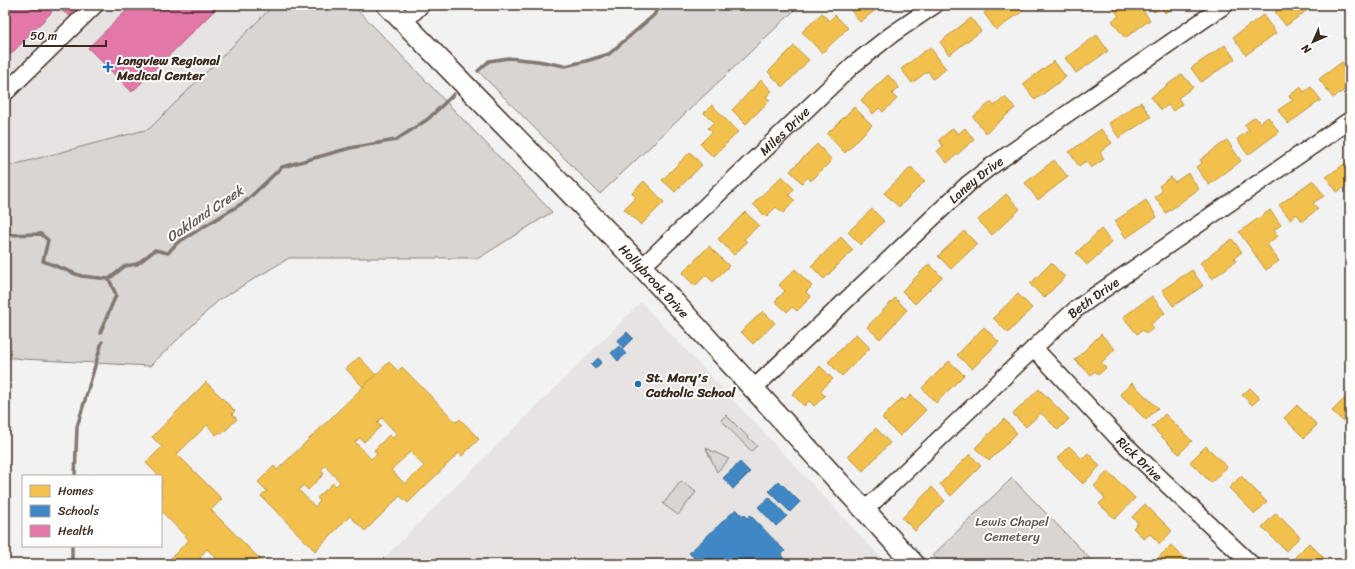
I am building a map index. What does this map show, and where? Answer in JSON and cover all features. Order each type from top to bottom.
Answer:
[{"type":"main road","name":"Hollybrook Drive","points":[[387,5],[642,267],[914,564]]},
{"type":"street","points":[[5,93],[95,5]]},
{"type":"street","points":[[404,22],[421,5]]},
{"type":"street","name":"Miles Drive","points":[[642,267],[847,71],[887,38],[934,5]]},
{"type":"street","name":"Laney Drive","points":[[753,389],[968,184],[990,167],[1226,5]]},
{"type":"street","name":"Beth Drive","points":[[865,510],[1075,310],[1350,120]]},
{"type":"street","name":"Rick Drive","points":[[1034,348],[1117,437],[1251,564]]},
{"type":"shaded area","name":"Longview Regional Medical Center","points":[[5,5],[274,5],[149,129],[5,167]]},
{"type":"shaded area","name":"St. Mary's Catholic School","points":[[641,302],[887,564],[378,564]]},
{"type":"green space","points":[[274,5],[353,5],[552,212],[479,258],[289,258],[219,300],[150,366],[5,357],[5,167],[149,129]]},
{"type":"green space","points":[[660,5],[800,5],[600,194],[478,71],[489,61],[508,58],[565,66],[609,54],[654,16]]},
{"type":"green space","points":[[726,415],[757,446],[751,451],[721,420]]},
{"type":"green space","points":[[706,448],[729,459],[717,472]]},
{"type":"green space","name":"Lewis Chapel Cemetery","points":[[1012,478],[1095,564],[942,564],[933,555]]},
{"type":"green space","points":[[681,481],[696,492],[678,515],[663,504]]},
{"type":"building: Homes","points":[[853,5],[882,5],[860,22],[849,8]]},
{"type":"building: Homes","points":[[995,5],[1019,5],[1023,11],[996,30],[984,13]]},
{"type":"building: Homes","points":[[1111,5],[1139,5],[1150,20],[1125,38],[1112,21],[1119,16]]},
{"type":"building: Homes","points":[[1148,5],[1176,5],[1165,13],[1161,7],[1154,12]]},
{"type":"building: Homes","points":[[1284,5],[1314,5],[1286,26],[1275,12]]},
{"type":"building: Homes","points":[[822,13],[829,21],[835,15],[848,28],[822,53],[802,32]]},
{"type":"building: Homes","points":[[1263,15],[1276,33],[1246,55],[1233,37]]},
{"type":"building: Homes","points":[[971,18],[981,31],[949,55],[940,42]]},
{"type":"building: Homes","points":[[1097,35],[1108,51],[1076,73],[1065,58]]},
{"type":"building: Homes","points":[[1225,45],[1235,59],[1201,82],[1191,68]]},
{"type":"building: Homes","points":[[794,46],[809,60],[783,87],[768,72]]},
{"type":"building: Homes","points":[[930,47],[946,69],[933,79],[928,71],[912,83],[901,69]]},
{"type":"building: Homes","points":[[1054,61],[1066,77],[1035,100],[1023,84]]},
{"type":"building: Homes","points":[[1342,62],[1345,66],[1350,62],[1350,86],[1333,98],[1319,79]]},
{"type":"building: Homes","points":[[1182,74],[1193,87],[1178,98],[1182,104],[1173,111],[1168,105],[1161,110],[1151,97]]},
{"type":"building: Homes","points":[[888,75],[899,87],[892,94],[897,99],[883,112],[879,108],[873,114],[861,100]]},
{"type":"building: Homes","points":[[761,80],[772,91],[766,97],[770,100],[746,124],[732,110]]},
{"type":"building: Homes","points":[[1301,87],[1304,92],[1311,87],[1321,100],[1288,124],[1278,110],[1293,100],[1289,96]]},
{"type":"building: Homes","points":[[1005,97],[1015,108],[986,133],[973,117],[991,102],[994,106]]},
{"type":"building: Homes","points":[[1141,102],[1151,117],[1119,138],[1109,123]]},
{"type":"building: Homes","points":[[712,105],[738,132],[713,157],[700,144],[712,132],[708,128],[714,122],[704,113]]},
{"type":"building: Homes","points":[[854,107],[872,125],[845,153],[827,134]]},
{"type":"building: Homes","points":[[1255,117],[1260,123],[1268,117],[1279,132],[1248,155],[1237,139],[1249,130],[1244,125]]},
{"type":"building: Homes","points":[[953,128],[958,134],[965,128],[974,140],[947,163],[937,151],[943,146],[939,140]]},
{"type":"building: Homes","points":[[1101,129],[1112,143],[1100,152],[1104,159],[1091,168],[1086,161],[1079,166],[1069,152]]},
{"type":"building: Homes","points":[[1227,140],[1241,161],[1209,185],[1196,167],[1202,163],[1200,160]]},
{"type":"building: Homes","points":[[817,144],[832,160],[811,181],[808,177],[802,183],[790,171]]},
{"type":"building: Homes","points":[[690,152],[702,165],[675,192],[662,180]]},
{"type":"building: Homes","points":[[1054,160],[1068,177],[1038,200],[1025,183]]},
{"type":"building: Homes","points":[[1350,160],[1350,184],[1337,192],[1326,177]]},
{"type":"building: Homes","points":[[911,167],[925,181],[899,207],[884,193]]},
{"type":"building: Homes","points":[[1188,173],[1199,189],[1166,213],[1155,197],[1162,191],[1159,186],[1171,177],[1175,182]]},
{"type":"building: Homes","points":[[782,176],[794,189],[789,195],[795,201],[783,213],[776,207],[766,217],[753,204]]},
{"type":"building: Homes","points":[[1313,180],[1324,196],[1313,203],[1318,209],[1302,221],[1297,214],[1290,219],[1279,205]]},
{"type":"building: Homes","points":[[644,181],[664,202],[641,225],[624,209],[636,197],[632,193]]},
{"type":"building: Homes","points":[[1006,194],[1020,209],[992,235],[978,220]]},
{"type":"building: Homes","points":[[1146,200],[1157,217],[1126,238],[1115,221]]},
{"type":"building: Homes","points":[[872,209],[884,221],[861,245],[848,232]]},
{"type":"building: Homes","points":[[1270,210],[1281,225],[1274,230],[1278,236],[1267,244],[1279,261],[1266,270],[1239,232]]},
{"type":"building: Homes","points":[[745,212],[759,225],[744,239],[747,242],[734,255],[718,239]]},
{"type":"building: Homes","points":[[1101,229],[1112,242],[1087,265],[1076,253]]},
{"type":"building: Homes","points":[[964,231],[977,244],[951,269],[938,256]]},
{"type":"building: Homes","points":[[841,237],[853,250],[824,279],[811,266]]},
{"type":"building: Homes","points":[[1232,239],[1242,252],[1234,258],[1236,261],[1212,279],[1200,263]]},
{"type":"building: Homes","points":[[709,246],[729,266],[713,282],[706,275],[695,286],[682,273]]},
{"type":"building: Homes","points":[[1051,263],[1065,277],[1044,298],[1030,284]]},
{"type":"building: Homes","points":[[929,264],[942,277],[915,304],[902,291]]},
{"type":"building: Homes","points":[[795,269],[812,286],[806,292],[811,297],[797,311],[792,307],[787,312],[775,301],[785,291],[779,285]]},
{"type":"building: Homes","points":[[1192,270],[1203,286],[1173,306],[1162,290]]},
{"type":"building: Homes","points":[[1018,294],[1032,308],[1008,333],[993,318]]},
{"type":"building: Homes","points":[[1152,296],[1165,313],[1151,324],[1154,328],[1146,334],[1143,330],[1137,334],[1123,317]]},
{"type":"building: Homes","points":[[895,298],[907,310],[880,339],[867,327]]},
{"type":"building: Homes","points":[[763,311],[775,323],[753,344],[741,332]]},
{"type":"building: Homes","points":[[984,327],[999,342],[972,369],[957,355]]},
{"type":"building: Homes","points":[[856,334],[870,348],[842,376],[828,362]]},
{"type":"building: Homes","points":[[1101,334],[1115,349],[1101,363],[1106,368],[1098,375],[1095,371],[1091,375],[1075,360]]},
{"type":"building: Homes","points":[[359,357],[376,375],[363,387],[346,369]]},
{"type":"building: Homes","points":[[949,361],[964,375],[936,403],[922,388]]},
{"type":"building: Homes","points":[[389,362],[398,371],[402,367],[456,422],[460,419],[479,439],[462,456],[459,453],[408,503],[400,496],[365,531],[350,516],[315,551],[261,496],[267,491],[258,482],[274,466],[277,470]],"holes":[[[382,418],[397,434],[392,438],[389,435],[374,450],[377,454],[371,459],[355,442],[360,438],[364,442],[381,426],[377,423]],[[410,452],[424,466],[405,484],[391,470]],[[325,466],[340,482],[336,486],[333,483],[317,498],[320,501],[315,507],[299,490],[303,485],[308,490],[324,474],[321,470]]]},
{"type":"building: Homes","points":[[820,366],[833,379],[820,391],[825,396],[814,406],[809,401],[804,406],[792,394]]},
{"type":"building: Homes","points":[[206,382],[235,411],[232,414],[237,419],[222,434],[220,432],[216,435],[207,425],[177,454],[222,499],[211,510],[265,564],[222,564],[207,549],[200,557],[207,564],[165,564],[189,540],[162,512],[162,499],[164,497],[162,495],[162,475],[158,475],[146,463],[162,447],[152,437]]},
{"type":"building: Homes","points":[[1132,383],[1158,408],[1146,420],[1120,394]]},
{"type":"building: Homes","points":[[1250,388],[1260,398],[1252,405],[1242,395]]},
{"type":"building: Homes","points":[[1039,389],[1069,419],[1058,430],[1041,413],[1026,427],[1013,414]]},
{"type":"building: Homes","points":[[1350,393],[1350,418],[1345,423],[1332,411]]},
{"type":"building: Homes","points":[[911,395],[926,410],[900,436],[882,418],[902,398],[905,401]]},
{"type":"building: Homes","points":[[1297,405],[1317,425],[1304,438],[1284,418]]},
{"type":"building: Homes","points":[[1165,414],[1192,441],[1179,454],[1152,427]]},
{"type":"building: Homes","points":[[1004,419],[1017,433],[989,461],[975,448]]},
{"type":"building: Homes","points":[[876,428],[890,443],[863,471],[848,456]]},
{"type":"building: Homes","points":[[1069,446],[1082,459],[1088,453],[1100,466],[1083,484],[1057,458]]},
{"type":"building: Homes","points":[[1206,446],[1227,467],[1211,483],[1190,462]]},
{"type":"building: Homes","points":[[970,454],[981,466],[951,496],[940,484]]},
{"type":"building: Homes","points":[[1108,471],[1135,498],[1115,519],[1099,504],[1105,498],[1094,486]]},
{"type":"building: Homes","points":[[1241,476],[1267,502],[1255,514],[1229,488]]},
{"type":"building: Homes","points":[[932,487],[945,501],[915,531],[902,518]]},
{"type":"building: Homes","points":[[1145,504],[1172,531],[1160,544],[1150,534],[1144,539],[1133,528],[1138,523],[1132,517]]},
{"type":"building: Homes","points":[[1276,513],[1300,537],[1286,551],[1262,527]]},
{"type":"building: Homes","points":[[1309,543],[1330,564],[1298,564],[1293,559]]},
{"type":"building: Homes","points":[[1171,545],[1190,564],[1160,564],[1156,560]]},
{"type":"building: Schools","points":[[627,332],[633,338],[623,348],[617,341]]},
{"type":"building: Schools","points":[[619,346],[626,354],[618,361],[611,353]]},
{"type":"building: Schools","points":[[598,358],[602,362],[595,369],[591,365]]},
{"type":"building: Schools","points":[[740,462],[750,472],[733,489],[723,478]]},
{"type":"building: Schools","points":[[779,481],[800,502],[790,512],[769,491]]},
{"type":"building: Schools","points":[[769,497],[787,516],[776,526],[758,507]]},
{"type":"building: Schools","points":[[736,509],[743,516],[744,514],[748,518],[750,515],[785,551],[781,555],[785,560],[781,564],[697,564],[694,561],[696,560],[689,553]]},
{"type":"building: Health","points":[[5,5],[45,5],[52,12],[7,58],[5,56]]},
{"type":"building: Health","points":[[53,5],[74,5],[80,9],[73,18]]},
{"type":"building: Health","points":[[132,5],[220,5],[132,92],[88,48]]},
{"type":"waterway","name":"Oakland Creek","points":[[478,71],[489,61],[508,58],[565,66],[609,54],[654,15],[660,5]]},
{"type":"waterway","name":"Oakland Creek","points":[[5,235],[41,234],[48,240],[43,261],[81,276],[109,279],[125,266],[137,264],[155,250],[168,253],[177,243],[246,201],[282,167],[350,148],[396,140],[428,119],[454,94]]},
{"type":"waterway","points":[[100,333],[116,295],[109,279]]},
{"type":"waterway","points":[[75,475],[77,427],[102,342]]},
{"type":"waterway","points":[[72,547],[72,564]]},
{"type":"place","name":"Longview Regional Medical Center","points":[[108,67]]},
{"type":"place","name":"St. Mary's Catholic School","points":[[638,384]]}]
